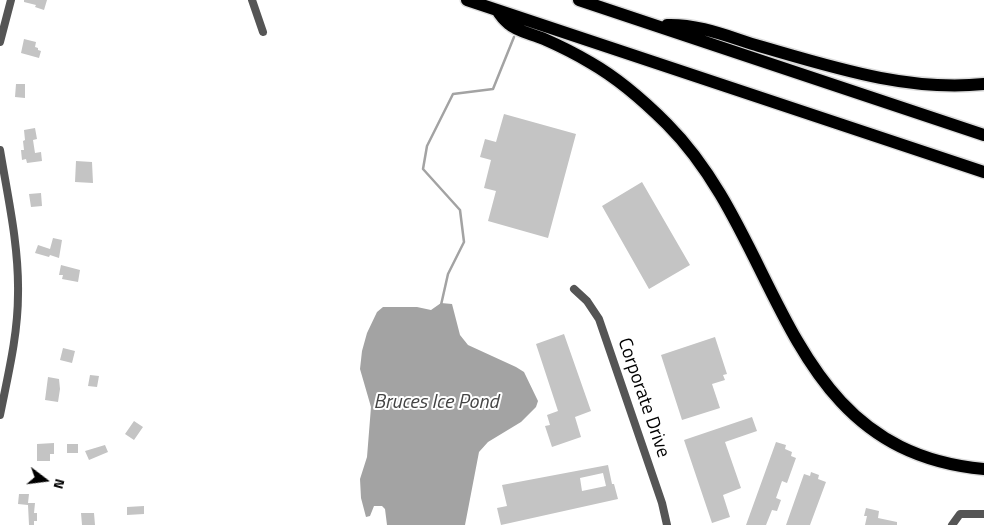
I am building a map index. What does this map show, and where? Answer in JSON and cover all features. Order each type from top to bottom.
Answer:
[{"type":"highway","points":[[467,0],[984,172]]},
{"type":"highway","points":[[579,0],[984,135]]},
{"type":"highway","points":[[497,10],[505,21],[513,27],[559,46],[616,80],[656,112],[682,140],[706,170],[728,206],[806,357],[822,381],[845,408],[879,434],[913,453],[945,463],[984,470]]},
{"type":"highway","points":[[656,26],[684,25],[695,27],[795,56],[897,80],[941,85],[984,84]]},
{"type":"street","points":[[0,42],[12,0]]},
{"type":"street","points":[[252,0],[263,32]]},
{"type":"street","points":[[0,150],[16,253],[18,294],[11,363],[0,415]]},
{"type":"street","name":"Corporate Drive","points":[[574,289],[587,301],[599,319],[662,503],[667,525]]},
{"type":"street","points":[[952,525],[960,514],[984,514]]},
{"type":"water","name":"Bruces Ice Pond","points":[[441,303],[452,304],[460,335],[468,345],[524,372],[538,401],[536,407],[521,422],[488,442],[479,452],[465,525],[387,525],[385,509],[382,506],[374,506],[370,516],[366,517],[361,498],[360,479],[367,457],[371,407],[360,369],[362,351],[367,333],[377,312],[383,307],[417,307],[431,310]]},
{"type":"building","points":[[24,0],[47,0],[44,10],[35,7],[36,5],[24,2]]},
{"type":"building","points":[[24,39],[36,42],[35,47],[41,51],[39,58],[21,53]]},
{"type":"building","points":[[16,84],[25,84],[25,98],[15,97]]},
{"type":"building","points":[[504,114],[576,134],[548,238],[488,221],[496,191],[484,188],[491,160],[480,157],[485,139],[496,142]]},
{"type":"building","points":[[35,128],[37,139],[33,140],[35,153],[41,152],[42,161],[27,163],[26,159],[22,160],[21,150],[24,150],[24,130]]},
{"type":"building","points":[[76,161],[92,162],[93,183],[75,182]]},
{"type":"building","points":[[642,182],[690,265],[649,289],[602,206]]},
{"type":"building","points":[[41,193],[42,206],[31,207],[29,194]]},
{"type":"building","points":[[53,238],[62,240],[59,258],[35,253],[38,245],[50,249]]},
{"type":"building","points":[[61,265],[80,270],[78,282],[62,279],[63,275],[59,275]]},
{"type":"building","points":[[564,334],[591,411],[575,417],[581,437],[552,447],[545,426],[550,425],[547,415],[558,411],[536,344]]},
{"type":"building","points":[[715,337],[727,374],[723,375],[725,380],[712,384],[720,408],[682,420],[661,355]]},
{"type":"building","points":[[63,348],[75,351],[72,363],[60,360]]},
{"type":"building","points":[[90,375],[99,376],[97,387],[88,386]]},
{"type":"building","points":[[48,377],[59,379],[58,402],[45,400]]},
{"type":"building","points":[[752,417],[757,431],[725,442],[741,488],[723,495],[730,517],[712,523],[684,440]]},
{"type":"building","points":[[134,421],[143,427],[134,440],[125,434]]},
{"type":"building","points":[[776,442],[786,445],[785,449],[792,452],[791,456],[796,458],[787,483],[782,481],[776,498],[781,500],[777,511],[772,510],[766,525],[746,525]]},
{"type":"building","points":[[54,443],[54,454],[50,454],[50,461],[37,461],[37,444]]},
{"type":"building","points":[[67,444],[78,444],[78,453],[67,453]]},
{"type":"building","points":[[105,445],[108,452],[89,460],[85,451]]},
{"type":"building","points":[[608,465],[612,484],[614,484],[618,499],[501,525],[497,508],[507,506],[502,485]],"holes":[[[603,473],[606,486],[582,491],[580,478]]]},
{"type":"building","points":[[811,472],[819,475],[818,479],[826,482],[810,525],[786,525],[804,474],[810,476]]},
{"type":"building","points":[[19,494],[29,494],[28,503],[35,503],[34,513],[37,513],[37,521],[34,521],[34,525],[29,525],[28,505],[18,504]]},
{"type":"building","points":[[144,506],[144,514],[127,515],[127,507]]},
{"type":"building","points":[[866,508],[879,511],[878,518],[897,522],[897,525],[865,525],[867,516],[864,516]]},
{"type":"building","points":[[81,513],[94,513],[95,525],[82,525]]},
{"type":"waterway","points":[[441,305],[448,274],[464,242],[460,210],[423,169],[427,146],[453,94],[493,89],[514,37]]}]
